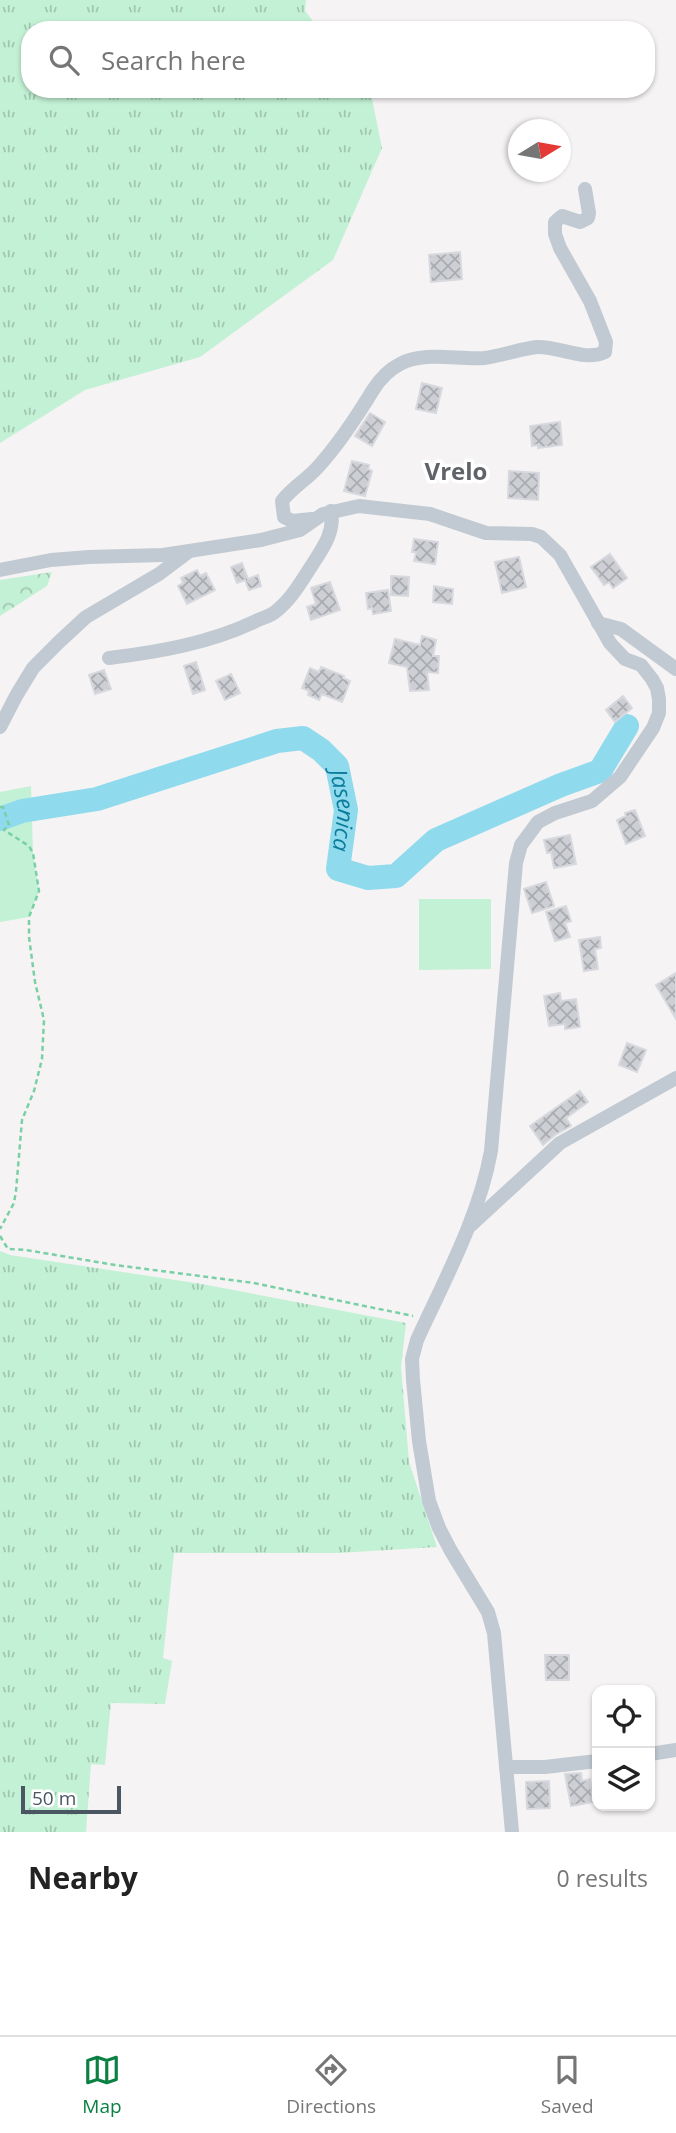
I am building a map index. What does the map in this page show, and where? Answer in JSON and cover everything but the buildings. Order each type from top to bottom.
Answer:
[{"type":"street","points":[[315,519],[292,521],[284,517],[282,501],[339,443],[380,379],[400,364],[425,358],[489,357],[538,347],[595,355],[605,352],[607,346],[603,331],[578,278],[560,248],[554,226],[562,216],[580,222],[588,218],[585,189]]},
{"type":"street","points":[[0,570],[51,560],[188,552],[261,540],[300,530],[331,512],[359,506],[430,514],[486,533],[531,534],[541,537],[560,555],[610,643],[625,659],[641,665],[657,688],[659,713],[653,728],[620,777],[592,801],[555,813],[538,822],[520,845],[516,863],[491,1151],[485,1181],[478,1205],[416,1340],[412,1359],[419,1441],[429,1501],[439,1528],[488,1612],[494,1633],[512,1832]]},
{"type":"street","points":[[109,658],[187,645],[236,631],[274,613],[294,592],[325,546],[333,525],[331,512]]},
{"type":"street","points":[[0,727],[33,668],[60,641],[86,617],[159,574],[188,552]]},
{"type":"street","points":[[598,623],[621,629],[676,669]]},
{"type":"street","points":[[466,1230],[560,1143],[676,1078]]},
{"type":"street","points":[[655,1753],[676,1750]]},
{"type":"street","points":[[506,1767],[545,1767],[592,1762]]},
{"type":"path","points":[[0,807],[3,807],[9,825],[4,830],[29,846],[33,853],[39,891],[29,917],[29,937],[44,1020],[42,1059],[34,1091],[22,1119],[14,1203],[0,1229]]},
{"type":"path","points":[[0,1236],[8,1249],[254,1283],[426,1319]]},
{"type":"green space","points":[[0,0],[306,0],[305,11],[313,21],[21,21],[21,98],[372,98],[382,148],[333,260],[200,357],[85,390],[0,443]]},
{"type":"green space","points":[[52,572],[47,586],[0,616],[0,580]]},
{"type":"green space","points":[[31,786],[33,853],[39,891],[29,917],[0,922],[0,792]]},
{"type":"green space","points":[[419,899],[491,899],[491,969],[419,970]]},
{"type":"green space","points":[[0,1251],[10,1255],[202,1284],[406,1323],[401,1367],[409,1462],[437,1547],[338,1553],[174,1553],[163,1658],[172,1661],[165,1704],[111,1703],[105,1765],[91,1764],[86,1832],[0,1832]]},
{"type":"waterway","name":"Jasenica","points":[[0,819],[22,811],[97,799],[277,741],[303,738],[321,750],[337,766],[346,810],[338,869],[368,878],[396,876],[436,840],[561,785],[600,771],[627,726]]},
{"type":"district","name":"Vrelo","points":[[456,472]]}]
